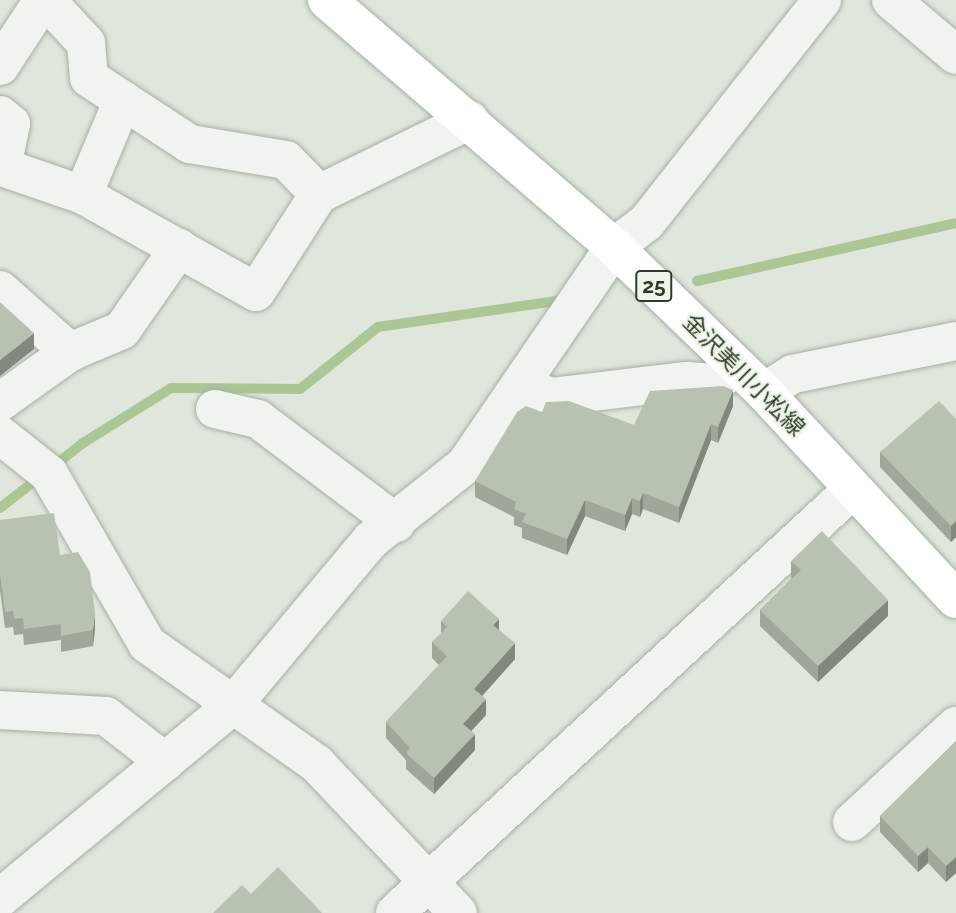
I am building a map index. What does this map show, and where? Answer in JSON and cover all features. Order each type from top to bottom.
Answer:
[{"type":"main road","name":"金沢美川小松線","points":[[327,0],[470,120],[614,247],[752,380],[956,599]]},
{"type":"street","points":[[0,66],[45,0],[86,43],[89,78],[190,144],[286,160],[319,194]]},
{"type":"street","points":[[0,898],[232,706],[371,540],[396,523],[465,465],[614,247],[646,223],[822,0]]},
{"type":"street","points":[[891,0],[956,55]]},
{"type":"street","points":[[83,195],[123,100]]},
{"type":"street","points":[[0,115],[10,124],[2,167],[83,195],[256,292],[319,194],[470,120]]},
{"type":"street","points":[[0,402],[70,352],[122,330],[178,248]]},
{"type":"street","points":[[0,290],[70,352]]},
{"type":"street","points":[[520,385],[551,397],[686,381],[712,383],[752,380],[956,341]]},
{"type":"street","points":[[215,409],[258,419],[396,523]]},
{"type":"street","points":[[0,435],[49,474],[147,644],[317,764],[458,913]]},
{"type":"street","points":[[395,913],[853,489]]},
{"type":"street","points":[[0,710],[106,716],[165,762]]},
{"type":"street","points":[[852,822],[956,726]]},
{"type":"building","points":[[0,302],[34,333],[0,360]]},
{"type":"building","points":[[723,386],[733,390],[718,427],[711,424],[679,507],[643,493],[640,501],[632,498],[625,515],[585,500],[567,539],[522,522],[526,514],[514,509],[516,502],[475,481],[517,412],[526,406],[542,412],[546,402],[569,401],[634,425],[650,391]]},
{"type":"building","points":[[939,401],[956,419],[956,521],[951,526],[880,452]]},
{"type":"building","points":[[54,513],[60,555],[78,552],[90,572],[95,612],[93,630],[61,636],[61,624],[24,629],[23,618],[14,619],[13,611],[5,612],[0,574],[0,520]]},
{"type":"building","points":[[822,531],[888,600],[818,666],[760,610],[801,570],[791,561]]},
{"type":"building","points":[[468,591],[499,619],[493,625],[515,643],[474,689],[486,699],[463,724],[475,734],[434,778],[406,753],[410,748],[386,722],[447,656],[432,642],[447,627],[441,621]]},
{"type":"building","points":[[956,741],[956,857],[946,866],[928,847],[918,856],[880,816]]},
{"type":"building","points":[[278,867],[322,913],[213,913],[242,885],[251,894]]},
{"type":"waterway","points":[[697,281],[956,223]]},
{"type":"waterway","points":[[0,508],[83,443],[171,388],[300,389],[378,327],[556,301]]}]
